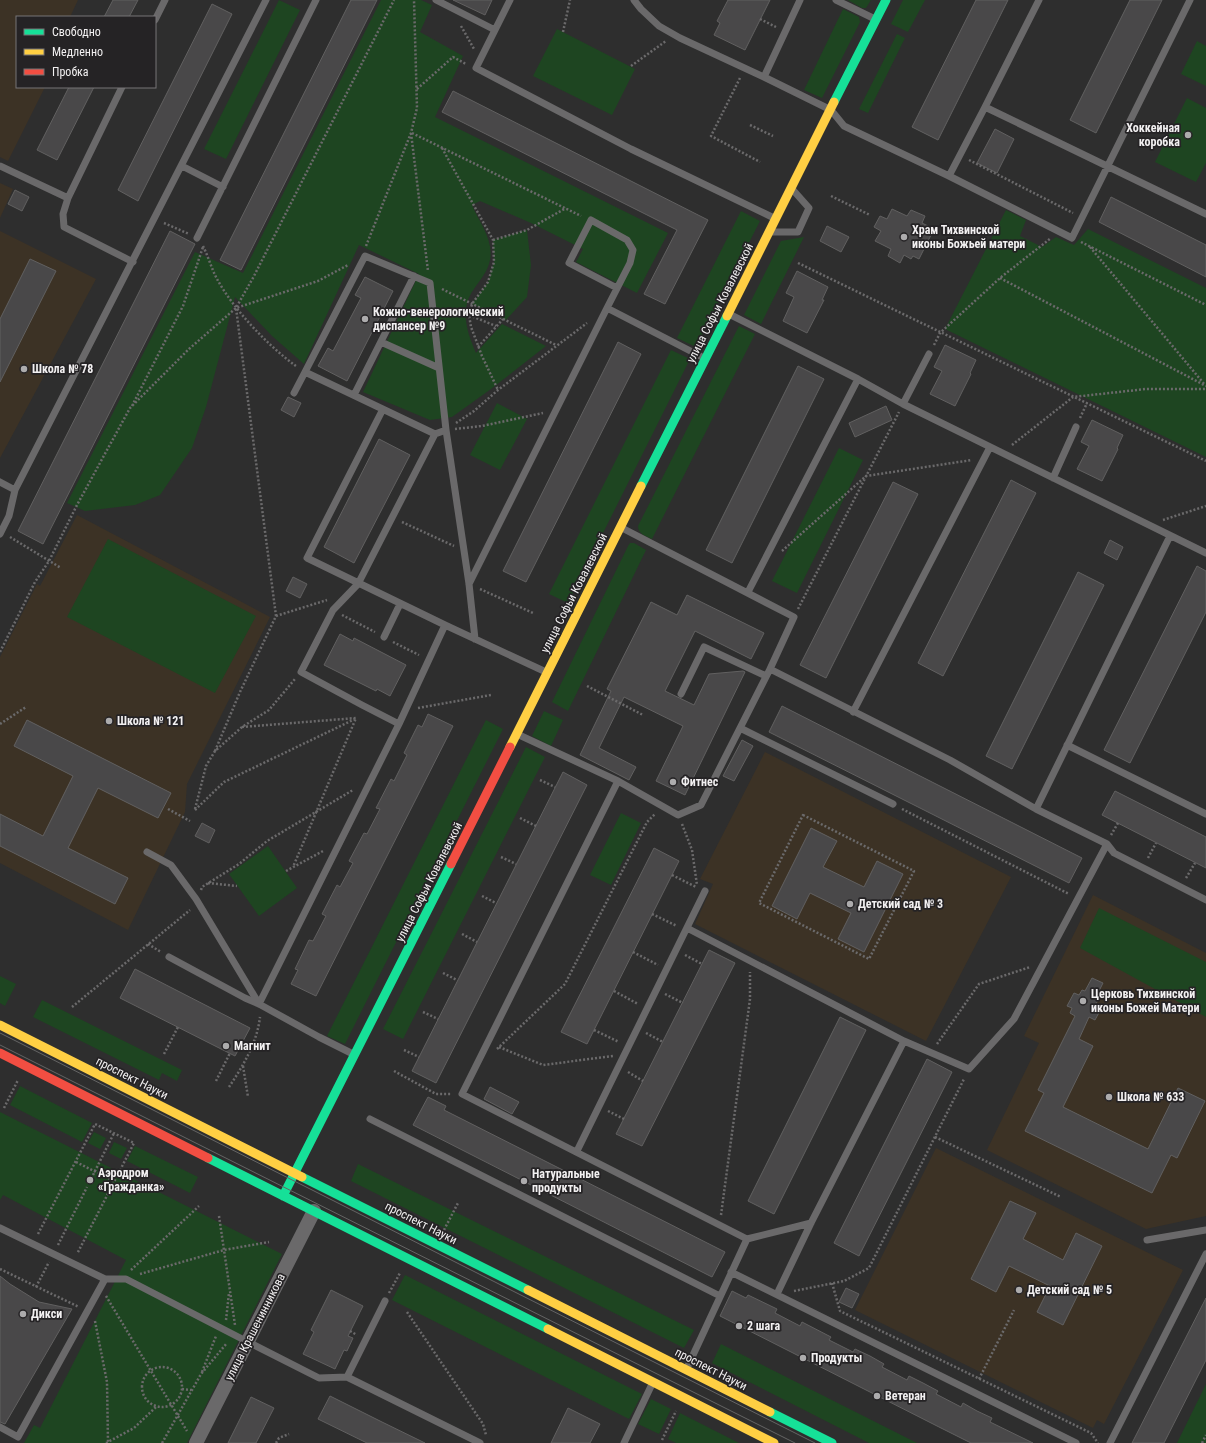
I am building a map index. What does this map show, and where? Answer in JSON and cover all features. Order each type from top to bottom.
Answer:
[{"type":"main road","name":"улица Софьи Ковалевской","points":[[283,1196],[886,0]]},
{"type":"main road","name":"проспект Науки","points":[[0,1024],[832,1443]]},
{"type":"main road","points":[[0,1053],[774,1443]]},
{"type":"street","name":"улица Крашенинникова","points":[[196,1443],[240,1338],[314,1211]]},
{"type":"lane","points":[[156,18],[165,0]]},
{"type":"lane","points":[[0,533],[9,516],[15,490],[266,0]]},
{"type":"lane","points":[[197,238],[316,0]]},
{"type":"lane","points":[[436,0],[495,30]]},
{"type":"lane","points":[[510,0],[476,68],[632,149],[776,219]]},
{"type":"lane","points":[[634,0],[658,26],[680,38],[831,110],[844,126],[949,176],[1072,238],[1190,0]]},
{"type":"lane","points":[[764,77],[800,0]]},
{"type":"lane","points":[[836,0],[876,20]]},
{"type":"lane","points":[[949,176],[1039,0]]},
{"type":"lane","points":[[122,88],[68,198],[63,214],[64,227],[133,262]]},
{"type":"lane","points":[[985,107],[1206,214]]},
{"type":"lane","points":[[0,166],[68,198]]},
{"type":"lane","points":[[182,166],[222,187]]},
{"type":"lane","points":[[769,232],[798,232],[810,208],[791,188]]},
{"type":"lane","points":[[469,584],[630,263],[633,250],[627,240],[591,220],[569,263],[617,288]]},
{"type":"lane","points":[[294,393],[365,256],[430,283],[446,430],[469,584],[475,639]]},
{"type":"lane","points":[[354,396],[414,276]]},
{"type":"lane","points":[[607,308],[706,359]]},
{"type":"lane","points":[[728,314],[858,379],[903,404],[1206,553]]},
{"type":"lane","points":[[381,342],[439,368]]},
{"type":"lane","points":[[903,404],[929,354]]},
{"type":"lane","points":[[305,372],[435,434]]},
{"type":"lane","points":[[748,592],[858,379]]},
{"type":"lane","points":[[383,409],[307,558],[358,584],[547,673]]},
{"type":"lane","points":[[1053,478],[1076,427]]},
{"type":"lane","points":[[399,724],[301,672],[333,610],[358,584],[435,434],[446,430]]},
{"type":"lane","points":[[853,712],[990,447]]},
{"type":"lane","points":[[0,482],[15,490]]},
{"type":"lane","points":[[517,734],[618,781],[678,815],[701,805],[770,669],[794,616],[621,527]]},
{"type":"lane","points":[[1036,809],[1170,536]]},
{"type":"lane","points":[[384,637],[400,604]]},
{"type":"lane","points":[[259,1004],[373,778],[445,625]]},
{"type":"lane","points":[[681,694],[704,647],[766,676]]},
{"type":"lane","points":[[770,669],[950,760],[1036,809],[1107,844],[1114,853],[1206,900]]},
{"type":"lane","points":[[740,728],[893,804]]},
{"type":"lane","points":[[1067,746],[1206,814]]},
{"type":"lane","points":[[618,781],[462,1094],[577,1151],[747,1239],[812,1223]]},
{"type":"lane","points":[[686,929],[904,1040],[969,1069],[1014,1019],[1107,844]]},
{"type":"lane","points":[[147,852],[171,865],[196,899],[259,1004]]},
{"type":"lane","points":[[577,1151],[705,891]]},
{"type":"lane","points":[[169,957],[355,1055]]},
{"type":"lane","points":[[777,1294],[904,1040]]},
{"type":"lane","points":[[370,1119],[720,1296]]},
{"type":"lane","points":[[0,1228],[105,1280],[126,1278],[319,1378],[347,1377],[480,1443]]},
{"type":"lane","points":[[1148,1240],[1206,1230]]},
{"type":"lane","points":[[686,1369],[747,1239]]},
{"type":"lane","points":[[1110,1443],[1206,1254]]},
{"type":"lane","points":[[731,1272],[1076,1443]]},
{"type":"lane","points":[[0,1427],[16,1440],[105,1280]]},
{"type":"lane","points":[[347,1377],[385,1301]]},
{"type":"lane","points":[[624,1443],[653,1382]]},
{"type":"path","points":[[130,408],[188,349],[236,308],[254,276],[394,0]]},
{"type":"path","points":[[236,308],[318,281],[365,256],[366,242],[411,133],[417,108],[414,0]]},
{"type":"path","points":[[563,32],[570,0]]},
{"type":"path","points":[[451,8],[480,60]]},
{"type":"path","points":[[760,19],[785,32]]},
{"type":"path","points":[[631,66],[666,41]]},
{"type":"path","points":[[417,89],[453,57],[476,68]]},
{"type":"path","points":[[740,78],[710,136],[760,162]]},
{"type":"path","points":[[750,125],[773,136]]},
{"type":"path","points":[[411,133],[591,220]]},
{"type":"path","points":[[411,133],[430,283],[556,345]]},
{"type":"path","points":[[442,148],[493,240],[494,262],[488,282],[472,304],[469,315],[478,347],[498,390]]},
{"type":"path","points":[[960,156],[1082,218]]},
{"type":"path","points":[[831,196],[870,215]]},
{"type":"path","points":[[493,240],[527,230],[566,208]]},
{"type":"path","points":[[155,219],[197,238],[204,246],[217,278],[236,308],[280,354],[305,372]]},
{"type":"path","points":[[929,354],[940,333],[1000,278],[1059,232]]},
{"type":"path","points":[[1072,238],[1206,305]]},
{"type":"path","points":[[0,652],[183,306],[204,246]]},
{"type":"path","points":[[1090,247],[1206,387]]},
{"type":"path","points":[[798,263],[1206,461]]},
{"type":"path","points":[[1000,278],[1206,387]]},
{"type":"path","points":[[236,308],[276,616],[240,692],[215,751],[206,766],[195,810],[224,782],[356,718]]},
{"type":"path","points":[[469,315],[496,326]]},
{"type":"path","points":[[478,347],[503,318]]},
{"type":"path","points":[[446,430],[474,411],[498,390],[588,322]]},
{"type":"path","points":[[1002,453],[1073,397],[1146,389],[1206,387]]},
{"type":"path","points":[[1076,427],[1087,403]]},
{"type":"path","points":[[794,616],[903,404]]},
{"type":"path","points":[[446,430],[482,426],[555,410]]},
{"type":"path","points":[[776,556],[866,476],[984,458]]},
{"type":"path","points":[[1149,525],[1206,506]]},
{"type":"path","points":[[392,517],[464,551]]},
{"type":"path","points":[[0,533],[61,568]]},
{"type":"path","points":[[469,584],[533,613]]},
{"type":"path","points":[[276,616],[347,594]]},
{"type":"path","points":[[215,751],[242,727],[269,710],[301,672]]},
{"type":"path","points":[[587,686],[643,715]]},
{"type":"path","points":[[406,710],[491,696]]},
{"type":"path","points":[[293,867],[362,705]]},
{"type":"path","points":[[0,724],[26,707]]},
{"type":"path","points":[[242,727],[356,718]]},
{"type":"path","points":[[72,1007],[192,908],[202,887],[239,864],[267,841],[373,778]]},
{"type":"path","points":[[540,780],[555,787]]},
{"type":"path","points":[[893,804],[1077,898]]},
{"type":"path","points":[[494,1052],[565,984],[647,822],[663,806]]},
{"type":"path","points":[[168,809],[190,821]]},
{"type":"path","points":[[678,815],[692,850],[697,887]]},
{"type":"path","points":[[803,816],[914,871],[869,959],[759,903],[803,816]]},
{"type":"path","points":[[520,818],[536,826]]},
{"type":"path","points":[[286,871],[341,841]]},
{"type":"path","points":[[1143,867],[1156,843]]},
{"type":"path","points":[[501,857],[516,864]]},
{"type":"path","points":[[1181,887],[1195,862]]},
{"type":"path","points":[[672,875],[705,891]]},
{"type":"path","points":[[208,883],[237,886]]},
{"type":"path","points":[[482,896],[496,903]]},
{"type":"path","points":[[652,914],[686,929]]},
{"type":"path","points":[[462,934],[477,942]]},
{"type":"path","points":[[148,944],[169,957]]},
{"type":"path","points":[[676,950],[702,964]]},
{"type":"path","points":[[633,952],[666,969]]},
{"type":"path","points":[[720,1225],[750,999],[750,961]]},
{"type":"path","points":[[931,1052],[979,984],[1044,963]]},
{"type":"path","points":[[443,973],[458,980]]},
{"type":"path","points":[[656,989],[683,1003]]},
{"type":"path","points":[[614,991],[647,1008]]},
{"type":"path","points":[[229,1087],[243,1065],[258,1030],[261,1013],[259,1004]]},
{"type":"path","points":[[424,1012],[438,1019]]},
{"type":"path","points":[[164,1054],[178,1027]]},
{"type":"path","points":[[637,1028],[663,1042]]},
{"type":"path","points":[[594,1030],[626,1051]]},
{"type":"path","points":[[499,1047],[543,1065],[626,1051]]},
{"type":"path","points":[[404,1050],[419,1057]]},
{"type":"path","points":[[216,1081],[230,1053]]},
{"type":"path","points":[[243,1065],[248,1097]]},
{"type":"path","points":[[618,1067],[643,1081]]},
{"type":"path","points":[[777,1294],[844,1281],[869,1268],[969,1069]]},
{"type":"path","points":[[394,1071],[436,1094],[462,1094]]},
{"type":"path","points":[[4,1108],[19,1080]]},
{"type":"path","points":[[599,1106],[624,1119]]},
{"type":"path","points":[[33,1244],[95,1124],[114,1133],[134,1143],[72,1263]]},
{"type":"path","points":[[93,1175],[114,1133]]},
{"type":"path","points":[[935,1137],[1061,1197]]},
{"type":"path","points":[[76,1162],[114,1181]]},
{"type":"path","points":[[36,1287],[87,1187]]},
{"type":"path","points":[[437,1227],[444,1231],[458,1203]]},
{"type":"path","points":[[126,1278],[133,1268],[199,1206]]},
{"type":"path","points":[[201,1374],[240,1338],[230,1289],[219,1216]]},
{"type":"path","points":[[126,1278],[224,1250],[269,1242]]},
{"type":"path","points":[[0,1269],[79,1308]]},
{"type":"path","points":[[385,1301],[401,1270]]},
{"type":"path","points":[[832,1283],[840,1311],[1091,1433],[1098,1443]]},
{"type":"path","points":[[101,1287],[188,1432]]},
{"type":"path","points":[[162,1443],[201,1374],[222,1329],[230,1289]]},
{"type":"path","points":[[92,1305],[107,1382],[108,1443],[134,1428],[157,1406]]},
{"type":"path","points":[[972,1392],[1014,1310]]},
{"type":"path","points":[[407,1312],[483,1424],[487,1436]]},
{"type":"path","points":[[161,1366],[167,1367],[173,1370],[181,1380],[182,1389],[179,1398],[171,1405],[161,1408],[148,1402],[144,1396],[142,1383],[144,1376],[151,1370],[161,1366]]},
{"type":"path","points":[[182,1389],[191,1390]]},
{"type":"path","points":[[662,1440],[678,1408]]},
{"type":"path","points":[[276,1443],[279,1438],[289,1434]]},
{"type":"path","points":[[1202,1443],[1206,1435]]},
{"type":"shaded area","points":[[0,0],[78,0],[70,16],[16,16],[16,88],[44,88],[8,161],[0,157]]},
{"type":"shaded area","points":[[0,183],[13,189],[0,218]]},
{"type":"shaded area","name":"Школа № 78","points":[[0,231],[96,279],[0,458]]},
{"type":"shaded area","name":"Школа № 121","points":[[77,515],[270,617],[187,784],[185,812],[128,930],[0,863],[0,657],[37,584],[40,586]]},
{"type":"shaded area","name":"Детский сад № 3","points":[[765,752],[1011,877],[926,1041],[695,924],[713,884],[700,879]]},
{"type":"shaded area","name":"Школа № 633","points":[[1093,895],[1206,953],[1206,1216],[1146,1229],[987,1150],[1039,1043],[1024,1036]]},
{"type":"shaded area","name":"Детский сад № 5","points":[[936,1148],[1183,1270],[1104,1424],[1097,1420],[1093,1428],[855,1310]]},
{"type":"green space","points":[[279,0],[300,10],[226,159],[204,149]]},
{"type":"green space","points":[[381,0],[421,0],[432,5],[420,32],[463,56],[435,117],[668,233],[637,293],[576,262],[583,249],[531,223],[480,201],[472,205],[488,238],[491,253],[488,268],[469,297],[467,304],[467,329],[476,353],[502,324],[546,346],[452,417],[430,420],[363,392],[419,274],[359,245],[304,364],[272,336],[235,297],[206,407],[192,448],[160,495],[135,505],[85,511],[67,503],[195,252],[243,273]]},
{"type":"green space","points":[[848,0],[871,0],[866,8],[862,8]]},
{"type":"green space","points":[[903,0],[925,0],[908,32],[891,24]]},
{"type":"green space","points":[[843,9],[859,17],[860,22],[822,98],[804,90]]},
{"type":"green space","points":[[557,29],[635,69],[612,115],[533,76]]},
{"type":"green space","points":[[897,34],[905,38],[868,113],[859,109]]},
{"type":"green space","points":[[1197,41],[1206,46],[1206,86],[1181,74]]},
{"type":"green space","name":"Хоккейная коробка","points":[[1187,98],[1206,108],[1206,163],[1196,182],[1155,162]]},
{"type":"green space","points":[[1006,210],[1026,220],[1020,236],[1042,247],[1056,237],[1074,245],[1088,229],[1206,288],[1206,457],[945,329]]},
{"type":"green space","points":[[741,211],[760,221],[696,347],[677,338]]},
{"type":"green space","points":[[527,230],[531,265],[527,297],[506,320],[472,304],[488,282],[494,262],[493,240]]},
{"type":"green space","points":[[804,237],[761,324],[744,315],[781,241]]},
{"type":"green space","points":[[739,326],[755,334],[652,539],[641,533],[638,526]]},
{"type":"green space","points":[[671,350],[690,359],[568,603],[549,594]]},
{"type":"green space","points":[[497,403],[527,419],[500,470],[470,455]]},
{"type":"green space","points":[[839,448],[863,460],[797,593],[772,581]]},
{"type":"green space","points":[[108,539],[256,616],[215,693],[67,617]]},
{"type":"green space","points":[[630,543],[634,543],[646,550],[568,711],[552,702]]},
{"type":"green space","points":[[544,711],[563,720],[551,746],[532,736]]},
{"type":"green space","points":[[486,720],[503,729],[345,1044],[327,1036]]},
{"type":"green space","points":[[526,747],[545,757],[403,1039],[383,1029]]},
{"type":"green space","points":[[621,813],[641,823],[611,885],[590,875]]},
{"type":"green space","points":[[268,846],[297,888],[259,916],[229,874]]},
{"type":"green space","points":[[1099,908],[1206,962],[1206,1017],[1080,948]]},
{"type":"green space","points":[[0,976],[16,984],[5,1006],[0,1003]]},
{"type":"green space","points":[[42,1000],[182,1070],[177,1081],[162,1073],[159,1080],[33,1017]]},
{"type":"green space","points":[[20,1086],[92,1123],[82,1142],[10,1105]]},
{"type":"green space","points":[[0,1112],[282,1254],[187,1443],[24,1443],[34,1425],[40,1428],[126,1260],[3,1195],[0,1200]]},
{"type":"green space","points":[[94,1132],[106,1138],[100,1149],[88,1143]]},
{"type":"green space","points":[[114,1142],[127,1148],[121,1159],[109,1153]]},
{"type":"green space","points":[[135,1146],[198,1177],[190,1193],[127,1161]]},
{"type":"green space","points":[[358,1164],[694,1330],[684,1348],[351,1181]]},
{"type":"green space","points":[[405,1275],[642,1394],[629,1419],[392,1300]]},
{"type":"green space","points":[[721,1344],[917,1443],[869,1443],[712,1363]]},
{"type":"green space","points":[[1206,1384],[1206,1443],[1177,1443]]},
{"type":"green space","points":[[651,1399],[671,1409],[659,1434],[638,1424]]},
{"type":"green space","points":[[680,1413],[739,1443],[676,1443],[668,1439]]},
{"type":"building","points":[[113,0],[138,0],[130,16],[105,16]]},
{"type":"building","points":[[351,0],[377,0],[241,270],[220,260]]},
{"type":"building","points":[[453,0],[492,0],[485,15]]},
{"type":"building","points":[[728,0],[770,0],[745,50],[714,35],[720,23],[717,21]]},
{"type":"building","points":[[976,0],[1008,0],[938,140],[912,127]]},
{"type":"building","points":[[1130,0],[1162,0],[1096,133],[1070,120]]},
{"type":"building","points":[[212,4],[232,14],[138,201],[118,190]]},
{"type":"building","points":[[68,88],[93,88],[57,160],[37,150]]},
{"type":"building","points":[[453,91],[708,220],[665,304],[644,294],[677,230],[442,112]]},
{"type":"building","points":[[995,129],[1014,139],[997,173],[977,163]]},
{"type":"building","points":[[15,190],[29,197],[22,211],[8,204]]},
{"type":"building","points":[[1111,197],[1206,245],[1206,277],[1099,222]]},
{"type":"building","name":"Храм Тихвинской иконы Божьей матери","points":[[892,209],[907,216],[911,210],[925,216],[922,223],[928,226],[926,230],[932,233],[919,259],[913,256],[911,259],[904,255],[900,263],[888,256],[891,249],[875,241],[881,231],[874,227],[880,216],[887,219]]},
{"type":"building","points":[[827,226],[849,237],[841,252],[820,241]]},
{"type":"building","points":[[170,231],[195,244],[43,544],[18,531]]},
{"type":"building","points":[[30,259],[56,271],[0,382],[0,319]]},
{"type":"building","points":[[797,271],[828,287],[822,300],[824,300],[807,333],[783,321],[794,297],[786,293]]},
{"type":"building","name":"Кожно-венерологический диспансер №9","points":[[365,277],[393,291],[347,381],[318,366],[328,348],[333,351],[361,298],[355,295]]},
{"type":"building","points":[[618,342],[641,354],[526,582],[503,571]]},
{"type":"building","points":[[945,345],[976,360],[970,373],[971,374],[955,406],[930,394],[942,371],[934,367]]},
{"type":"building","points":[[798,366],[824,379],[732,563],[706,550]]},
{"type":"building","points":[[288,397],[301,403],[294,417],[281,410]]},
{"type":"building","points":[[886,406],[892,420],[855,437],[849,423]]},
{"type":"building","points":[[1092,420],[1123,435],[1117,448],[1118,449],[1102,481],[1077,469],[1089,446],[1081,442]]},
{"type":"building","points":[[379,439],[410,455],[354,563],[324,547]]},
{"type":"building","points":[[1011,480],[1036,493],[943,676],[918,663]]},
{"type":"building","points":[[893,482],[918,494],[826,678],[800,665]]},
{"type":"building","points":[[1110,540],[1123,547],[1117,560],[1104,553]]},
{"type":"building","points":[[1197,566],[1206,571],[1206,612],[1130,763],[1104,750]]},
{"type":"building","points":[[1078,572],[1104,585],[1012,769],[986,756]]},
{"type":"building","points":[[293,577],[307,584],[300,598],[286,591]]},
{"type":"building","points":[[687,595],[764,633],[751,659],[695,631],[665,691],[694,705],[709,674],[745,672],[685,795],[656,781],[683,726],[624,697],[599,748],[636,767],[629,780],[580,755],[611,691],[607,689],[651,602],[677,615]]},
{"type":"building","points":[[340,634],[353,641],[354,638],[406,665],[390,696],[377,689],[376,691],[324,665]]},
{"type":"building","points":[[782,706],[1082,858],[1069,883],[769,732]]},
{"type":"building","points":[[428,714],[453,726],[316,996],[291,984],[298,970],[295,969],[309,940],[313,941],[326,916],[322,914],[337,885],[340,887],[353,863],[349,861],[364,833],[367,834],[380,809],[376,808],[391,779],[394,781],[407,755],[404,753],[418,725],[422,727]]},
{"type":"building","points":[[27,720],[171,793],[158,818],[98,788],[68,848],[128,878],[115,904],[0,846],[0,814],[43,836],[73,776],[14,746]]},
{"type":"building","points":[[742,740],[753,746],[734,781],[723,776]]},
{"type":"building","points":[[563,772],[587,785],[436,1083],[412,1071]]},
{"type":"building","points":[[1115,791],[1206,837],[1206,868],[1102,815]]},
{"type":"building","points":[[202,823],[215,830],[209,843],[195,836]]},
{"type":"building","points":[[811,828],[837,841],[823,867],[864,887],[877,861],[903,874],[864,952],[838,939],[851,913],[810,893],[797,919],[772,906]]},
{"type":"building","points":[[654,848],[679,861],[587,1044],[561,1032]]},
{"type":"building","points":[[709,950],[735,963],[642,1146],[616,1134]]},
{"type":"building","points":[[135,969],[250,1028],[235,1056],[120,998]]},
{"type":"building","points":[[1092,978],[1103,983],[1096,997],[1099,998],[1096,1004],[1102,1007],[1095,1020],[1089,1017],[1079,1039],[1093,1046],[1063,1107],[1148,1149],[1178,1088],[1205,1101],[1177,1158],[1171,1155],[1152,1193],[1025,1131],[1044,1093],[1038,1090],[1075,1016],[1070,1013],[1072,1008],[1067,1006],[1074,993],[1079,995],[1082,990],[1085,991]]},
{"type":"building","points":[[840,1017],[866,1030],[774,1214],[748,1201]]},
{"type":"building","points":[[927,1059],[952,1072],[859,1256],[834,1243]]},
{"type":"building","points":[[490,1087],[519,1102],[512,1114],[484,1099]]},
{"type":"building","points":[[428,1097],[446,1106],[444,1110],[725,1252],[712,1277],[413,1125]]},
{"type":"building","points":[[1010,1201],[1036,1213],[1023,1239],[1063,1260],[1076,1233],[1102,1246],[1063,1325],[1037,1312],[1050,1286],[1009,1266],[996,1292],[971,1279]]},
{"type":"building","points":[[0,1276],[39,1302],[72,1309],[5,1424],[0,1422]]},
{"type":"building","points":[[846,1288],[859,1294],[852,1308],[839,1302]]},
{"type":"building","points":[[331,1290],[363,1306],[348,1336],[353,1338],[347,1351],[344,1350],[335,1369],[303,1354],[314,1332],[311,1330]]},
{"type":"building","points":[[732,1291],[746,1298],[748,1295],[777,1309],[775,1313],[800,1326],[802,1322],[831,1337],[829,1340],[853,1352],[855,1349],[870,1356],[884,1364],[882,1367],[907,1380],[909,1376],[923,1383],[938,1391],[936,1394],[961,1407],[963,1403],[992,1418],[990,1422],[1033,1443],[971,1443],[939,1427],[720,1316]]},
{"type":"building","points":[[1206,1298],[1206,1360],[1164,1443],[1132,1443]]},
{"type":"building","points":[[330,1396],[425,1443],[367,1443],[318,1419]]},
{"type":"building","points":[[251,1397],[274,1408],[256,1443],[228,1443]]},
{"type":"building","points":[[568,1408],[600,1424],[590,1443],[551,1443]]},
{"type":"tram line","points":[[0,1033],[815,1443]]},
{"type":"tram line","points":[[0,1045],[795,1443]]},
{"type":"traffic: fast","points":[[834,102],[886,0]]},
{"type":"traffic: fast","points":[[641,486],[727,316]]},
{"type":"traffic: fast","points":[[283,1196],[451,864]]},
{"type":"traffic: fast","points":[[208,1158],[548,1329]]},
{"type":"traffic: fast","points":[[302,1177],[528,1290]]},
{"type":"traffic: fast","points":[[770,1412],[832,1443]]},
{"type":"traffic: slow","points":[[727,316],[834,102]]},
{"type":"traffic: slow","points":[[510,747],[641,486]]},
{"type":"traffic: slow","points":[[0,1025],[302,1177]]},
{"type":"traffic: slow","points":[[528,1290],[770,1412]]},
{"type":"traffic: slow","points":[[548,1329],[774,1443]]},
{"type":"traffic: jam","points":[[451,864],[510,747]]},
{"type":"traffic: jam","points":[[0,1053],[208,1158]]},
{"type":"place","name":"Хоккейная коробка","points":[[1188,135]]},
{"type":"place","name":"Храм Тихвинской иконы Божьей матери","points":[[904,237]]},
{"type":"place","name":"Кожно-венерологический диспансер №9","points":[[365,319]]},
{"type":"place","name":"Школа № 78","points":[[24,369]]},
{"type":"place","name":"Школа № 121","points":[[109,721]]},
{"type":"place","name":"Фитнес","points":[[673,782]]},
{"type":"place","name":"Детский сад № 3","points":[[850,904]]},
{"type":"place","name":"Церковь Тихвинской иконы Божей Матери","points":[[1083,1001]]},
{"type":"place","name":"Магнит","points":[[226,1046]]},
{"type":"place","name":"Школа № 633","points":[[1109,1097]]},
{"type":"place","name":"Аэродром «Гражданка»","points":[[90,1180]]},
{"type":"place","name":"Натуральные продукты","points":[[524,1181]]},
{"type":"place","name":"Детский сад № 5","points":[[1019,1290]]},
{"type":"place","name":"Дикси","points":[[23,1314]]},
{"type":"place","name":"2 шага","points":[[739,1326]]},
{"type":"place","name":"Продукты","points":[[803,1358]]},
{"type":"place","name":"Ветеран","points":[[877,1396]]}]
